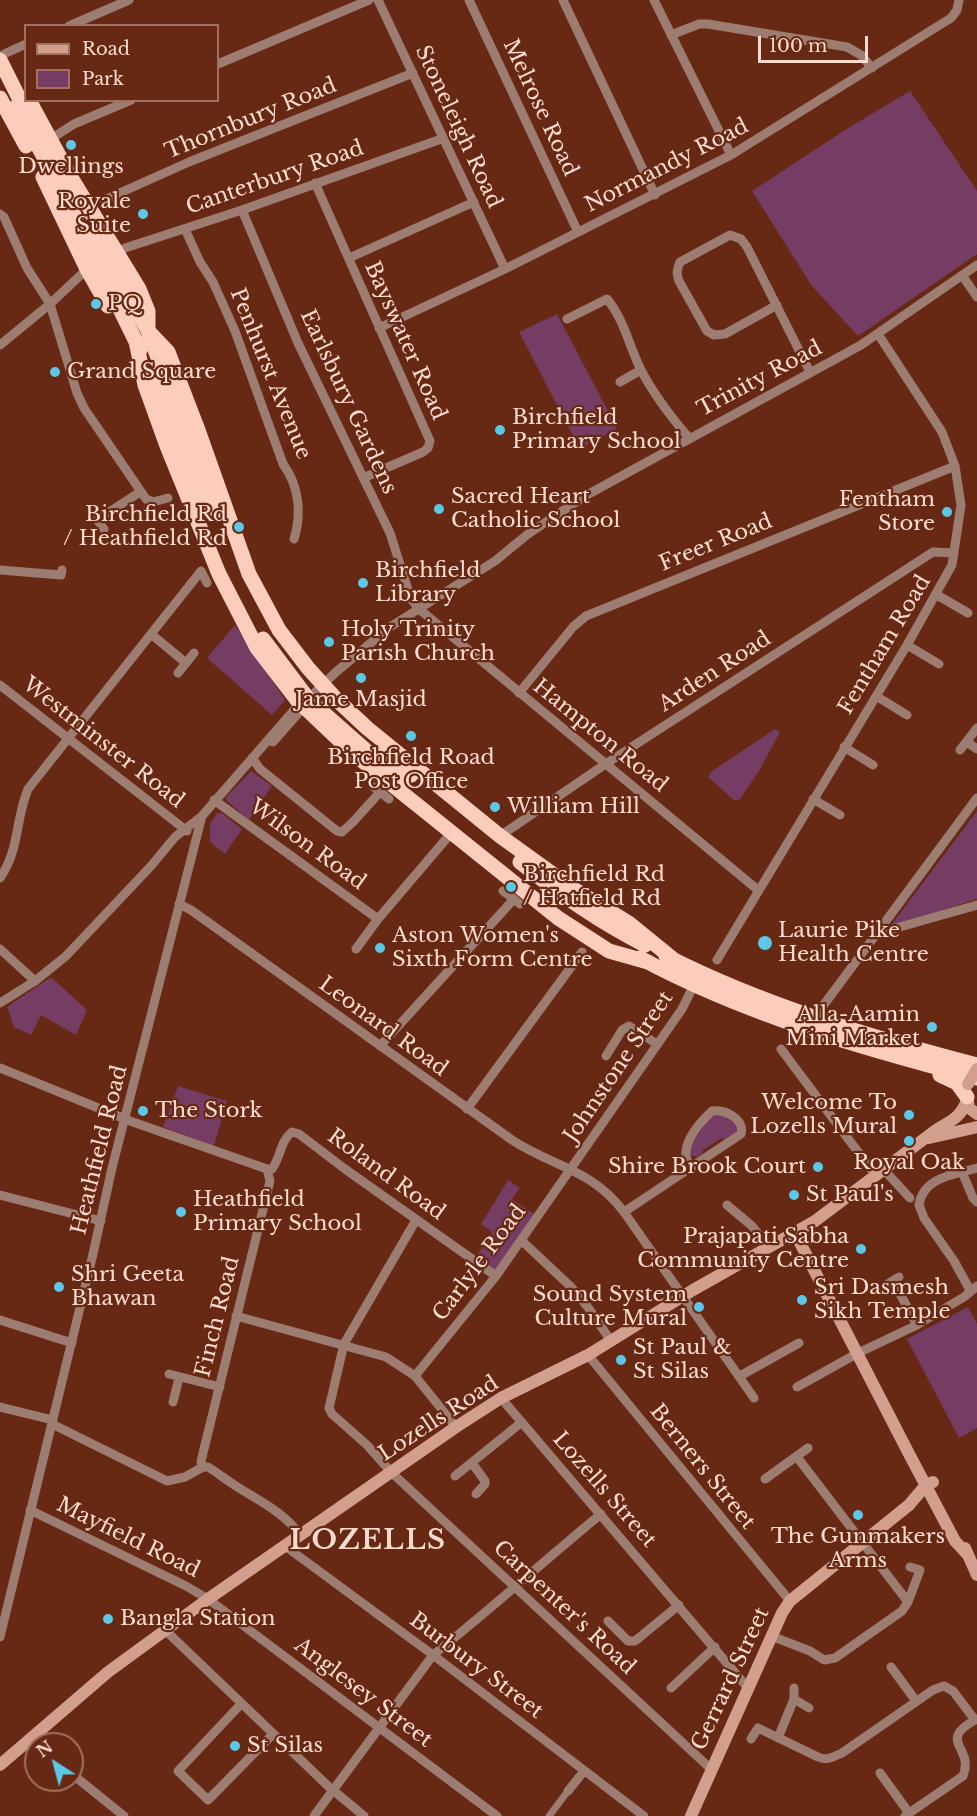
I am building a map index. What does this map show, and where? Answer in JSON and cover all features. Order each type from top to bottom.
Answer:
[{"type":"highway","points":[[1,53],[24,92]]},
{"type":"highway","points":[[1,53],[36,132],[106,252],[230,576],[271,634],[309,700],[408,780],[541,880],[608,926],[744,991],[822,1019],[977,1067]]},
{"type":"highway","points":[[0,74],[139,336],[148,395],[166,446],[219,574],[257,648],[333,735],[355,755],[558,918],[609,951],[648,962]]},
{"type":"highway","points":[[0,98],[43,177],[87,269],[115,318],[139,336],[168,352],[285,671],[304,703]]},
{"type":"highway","points":[[30,102],[49,140],[139,289],[148,311],[139,336]]},
{"type":"highway","points":[[271,634],[320,687],[500,836],[575,890],[630,924],[673,959]]},
{"type":"highway","points":[[320,687],[328,701],[333,735]]},
{"type":"highway","points":[[408,780],[487,854],[565,913],[602,937],[694,985],[738,1004],[970,1090]]},
{"type":"highway","points":[[693,968],[720,970],[820,1010],[977,1057]]},
{"type":"main road","name":"Lozells Road","points":[[44,1732],[108,1672],[208,1599],[456,1427],[501,1398],[588,1355],[682,1296],[795,1233],[837,1205],[922,1140],[961,1115],[977,1067]]},
{"type":"main road","points":[[970,1090],[969,1108],[977,1114]]},
{"type":"main road","name":"Lozells Road","points":[[922,1140],[977,1126]]},
{"type":"main road","points":[[795,1233],[930,1486]]},
{"type":"main road","points":[[858,1353],[922,1461],[922,1469],[955,1541],[967,1554],[977,1575]]},
{"type":"main road","name":"Gerrard Street","points":[[691,1816],[771,1636],[790,1601],[863,1544],[930,1486]]},
{"type":"main road","name":"Lozells Road","points":[[0,1765],[24,1748]]},
{"type":"street","points":[[74,24],[129,0]]},
{"type":"street","points":[[219,64],[369,0]]},
{"type":"street","name":"Stoneleigh Road","points":[[378,0],[505,269]]},
{"type":"street","name":"Melrose Road","points":[[469,0],[578,232]]},
{"type":"street","points":[[563,0],[655,195]]},
{"type":"street","points":[[654,0],[731,155]]},
{"type":"street","name":"Normandy Road","points":[[379,328],[505,269],[731,155],[951,18],[958,5]]},
{"type":"street","points":[[671,35],[699,24],[708,24],[836,45],[855,50],[872,68]]},
{"type":"street","points":[[1,53],[24,45]]},
{"type":"street","name":"Thornbury Road","points":[[104,200],[189,162],[413,72]]},
{"type":"street","points":[[49,140],[74,124],[126,102]]},
{"type":"street","name":"Canterbury Road","points":[[118,253],[126,248],[242,210],[444,138]]},
{"type":"street","name":"Bayswater Road","points":[[315,183],[430,441],[428,448],[423,452],[363,478]]},
{"type":"street","points":[[349,258],[474,202]]},
{"type":"street","name":"Earlsbury Gardens","points":[[242,210],[298,343],[390,532],[411,599],[419,609]]},
{"type":"street","points":[[0,214],[4,217],[27,268],[50,304],[80,401],[146,499],[153,502],[168,498]]},
{"type":"street","name":"Penhurst Avenue","points":[[184,229],[200,262],[213,282],[235,330],[277,449],[297,490],[298,511],[294,539]]},
{"type":"street","points":[[777,305],[725,334],[714,335],[707,331],[676,274],[680,262],[730,235],[736,236],[747,247],[777,305],[810,372]]},
{"type":"street","name":"Trinity Road","points":[[304,703],[390,627],[495,561],[528,534],[585,496],[878,334],[977,265]]},
{"type":"street","points":[[0,345],[50,304],[87,269]]},
{"type":"street","points":[[962,275],[977,297]]},
{"type":"street","points":[[567,319],[611,296],[641,370],[653,392],[688,438]]},
{"type":"street","name":"Fentham Road","points":[[717,960],[844,747],[908,645],[952,565],[961,505],[955,466],[942,432],[878,334]]},
{"type":"street","points":[[620,382],[641,370]]},
{"type":"street","name":"Freer Road","points":[[519,693],[573,627],[586,616],[955,466]]},
{"type":"street","points":[[104,529],[97,520],[140,492]]},
{"type":"street","name":"Arden Road","points":[[500,836],[607,763],[933,552],[954,553]]},
{"type":"street","points":[[0,570],[61,575],[62,570]]},
{"type":"street","points":[[0,878],[13,854],[23,802],[28,789],[201,571],[207,583]]},
{"type":"street","points":[[936,595],[968,613]]},
{"type":"street","name":"Hampton Road","points":[[419,609],[758,890]]},
{"type":"street","points":[[151,634],[186,663]]},
{"type":"street","points":[[908,645],[939,664]]},
{"type":"street","points":[[178,673],[194,653]]},
{"type":"street","name":"Westminster Road","points":[[0,685],[186,828],[194,844]]},
{"type":"street","points":[[876,696],[907,715]]},
{"type":"street","name":"Heathfield Road","points":[[0,1636],[125,1119],[202,816],[252,759],[266,749],[290,724],[302,710],[304,703]]},
{"type":"street","points":[[960,750],[977,728]]},
{"type":"street","points":[[967,742],[977,749]]},
{"type":"street","points":[[844,747],[873,765]]},
{"type":"street","points":[[252,759],[260,769],[338,831],[346,830],[377,789],[389,799]]},
{"type":"street","points":[[820,1010],[977,798]]},
{"type":"street","points":[[813,799],[840,815]]},
{"type":"street","name":"Wilson Road","points":[[214,800],[378,919]]},
{"type":"street","name":"Westminster Road","points":[[186,828],[202,816]]},
{"type":"street","points":[[0,1003],[34,981],[66,956],[151,866],[172,848],[186,828]]},
{"type":"street","points":[[356,949],[378,919],[452,832]]},
{"type":"street","points":[[380,1046],[517,901],[503,891]]},
{"type":"street","name":"Leonard Road","points":[[179,904],[191,910],[526,1149],[572,1169],[606,1191],[624,1212],[754,1398]]},
{"type":"street","points":[[875,934],[977,905]]},
{"type":"street","points":[[0,949],[34,981]]},
{"type":"street","points":[[467,1109],[582,952]]},
{"type":"street","name":"Johnstone Street","points":[[572,1169],[684,1006],[694,985]]},
{"type":"street","points":[[606,1056],[622,1030],[629,1026],[657,1044]]},
{"type":"street","points":[[781,1049],[880,1173],[910,1198]]},
{"type":"street","points":[[789,1059],[798,1053]]},
{"type":"street","points":[[0,1068],[125,1119],[267,1169]]},
{"type":"street","points":[[624,1212],[741,1134],[743,1128],[740,1123],[724,1111],[712,1111],[688,1142],[684,1151],[685,1160],[691,1167]]},
{"type":"street","name":"Roland Road","points":[[267,1169],[272,1169],[287,1136],[292,1132],[299,1134],[496,1276]]},
{"type":"street","points":[[807,1394],[799,1385],[916,1325],[964,1297],[974,1288],[924,1218],[919,1205],[925,1191],[934,1182],[948,1175],[977,1168]]},
{"type":"street","name":"Finch Road","points":[[203,1467],[201,1461],[270,1180],[267,1169]]},
{"type":"street","name":"Carlyle Road","points":[[416,1376],[496,1276],[572,1169]]},
{"type":"street","points":[[962,1172],[977,1202]]},
{"type":"street","points":[[0,1195],[101,1221]]},
{"type":"street","points":[[727,1205],[752,1226],[769,1247]]},
{"type":"street","points":[[732,1226],[740,1218]]},
{"type":"street","points":[[344,1344],[416,1220]]},
{"type":"street","points":[[521,1240],[570,1286],[611,1341]]},
{"type":"street","points":[[893,1281],[916,1325]]},
{"type":"street","points":[[236,1316],[386,1357],[416,1376],[456,1427]]},
{"type":"street","points":[[0,1320],[72,1343]]},
{"type":"street","points":[[740,1376],[799,1343]]},
{"type":"street","name":"Carpenter's Road","points":[[344,1344],[329,1408],[339,1423],[367,1445],[392,1473],[711,1769]]},
{"type":"street","name":"Berners Street","points":[[588,1355],[790,1601]]},
{"type":"street","points":[[169,1374],[220,1387]]},
{"type":"street","points":[[173,1402],[179,1378]]},
{"type":"street","name":"Lozells Street","points":[[501,1398],[748,1688]]},
{"type":"street","points":[[0,1407],[52,1422],[167,1481],[185,1477],[203,1467],[208,1467],[291,1523],[300,1535]]},
{"type":"street","points":[[455,1476],[522,1422]]},
{"type":"street","points":[[765,1479],[808,1448]]},
{"type":"street","points":[[797,1456],[909,1602]]},
{"type":"street","points":[[472,1463],[485,1481],[476,1494]]},
{"type":"street","name":"Mayfield Road","points":[[30,1510],[208,1599]]},
{"type":"street","points":[[314,1816],[433,1655],[602,1514]]},
{"type":"street","name":"Burbury Street","points":[[285,1546],[433,1655],[644,1816]]},
{"type":"street","points":[[771,1636],[810,1651],[824,1660],[835,1658],[903,1611],[909,1602],[920,1570],[910,1567]]},
{"type":"street","name":"Anglesey Street","points":[[208,1599],[497,1816]]},
{"type":"street","points":[[608,1621],[628,1641],[635,1641],[679,1605]]},
{"type":"street","points":[[165,1630],[273,1734],[364,1816]]},
{"type":"street","points":[[671,1688],[715,1647]]},
{"type":"street","points":[[891,1666],[916,1701]]},
{"type":"street","points":[[751,1739],[758,1728],[824,1760],[842,1753],[938,1687],[949,1687],[976,1719],[961,1728],[957,1739],[966,1762],[963,1776],[907,1815],[880,1773]]},
{"type":"street","points":[[778,1738],[794,1699],[794,1688]]},
{"type":"street","points":[[794,1699],[809,1708]]},
{"type":"street","points":[[241,1704],[178,1771],[208,1800],[273,1734]]},
{"type":"street","points":[[549,1816],[584,1771]]},
{"type":"street","points":[[84,1784],[124,1816]]},
{"type":"green space","points":[[910,91],[977,191],[977,254],[858,336],[812,286],[752,191],[845,130]]},
{"type":"green space","points":[[557,314],[617,428],[580,449],[519,332]]},
{"type":"green space","points":[[235,625],[285,700],[272,715],[207,658]]},
{"type":"green space","points":[[775,729],[780,732],[759,771],[740,799],[735,801],[708,777],[712,771]]},
{"type":"green space","points":[[251,771],[272,786],[249,820],[227,801],[226,797]]},
{"type":"green space","points":[[977,811],[977,899],[889,928]]},
{"type":"green space","points":[[217,813],[222,813],[242,829],[225,854],[210,842],[210,824]]},
{"type":"green space","points":[[51,977],[87,1010],[76,1035],[41,1015],[31,1035],[14,1027],[7,1007]]},
{"type":"green space","points":[[178,1086],[227,1101],[214,1146],[163,1127]]},
{"type":"green space","points":[[722,1113],[738,1126],[736,1132],[703,1150],[702,1154],[697,1157],[691,1155],[689,1148],[710,1117]]},
{"type":"green space","points":[[508,1180],[520,1188],[512,1199],[534,1214],[495,1272],[476,1257],[492,1232],[481,1224]]},
{"type":"green space","points":[[968,1307],[977,1324],[977,1428],[959,1438],[907,1339]]},
{"type":"place","name":"Dwellings","points":[[71,145]]},
{"type":"place","name":"Royale Suite","points":[[143,214]]},
{"type":"place","name":"PQ","points":[[96,304]]},
{"type":"place","name":"Grand Square","points":[[55,372]]},
{"type":"place","name":"Birchfield Primary School","points":[[500,430]]},
{"type":"place","name":"Sacred Heart Catholic School","points":[[439,509]]},
{"type":"place","name":"Fentham Store","points":[[947,512]]},
{"type":"place","name":"Birchfield Rd / Heathfield Rd","points":[[239,527]]},
{"type":"place","name":"Birchfield Library","points":[[363,583]]},
{"type":"place","name":"Holy Trinity Parish Church","points":[[329,642]]},
{"type":"place","name":"Jame Masjid","points":[[361,678]]},
{"type":"place","name":"Birchfield Road Post Office","points":[[411,736]]},
{"type":"place","name":"William Hill","points":[[495,807]]},
{"type":"place","name":"Birchfield Rd / Hatfield Rd","points":[[511,887]]},
{"type":"place","name":"Laurie Pike Health Centre","points":[[765,943]]},
{"type":"place","name":"Aston Women's Sixth Form Centre","points":[[380,948]]},
{"type":"place","name":"Alla-Aamin Mini Market","points":[[932,1027]]},
{"type":"place","name":"The Stork","points":[[143,1111]]},
{"type":"place","name":"Welcome To Lozells Mural","points":[[909,1115]]},
{"type":"place","name":"Royal Oak","points":[[909,1141]]},
{"type":"place","name":"Shire Brook Court","points":[[818,1167]]},
{"type":"place","name":"St Paul's","points":[[794,1195]]},
{"type":"place","name":"Heathfield Primary School","points":[[181,1212]]},
{"type":"place","name":"Prajapati Sabha Community Centre","points":[[861,1249]]},
{"type":"place","name":"Shri Geeta Bhawan","points":[[59,1287]]},
{"type":"place","name":"Sri Dasmesh Sikh Temple","points":[[802,1300]]},
{"type":"place","name":"Sound System Culture Mural","points":[[699,1307]]},
{"type":"place","name":"St Paul & St Silas","points":[[621,1360]]},
{"type":"place","name":"The Gunmakers Arms","points":[[858,1515]]},
{"type":"place","name":"Bangla Station","points":[[108,1619]]},
{"type":"place","name":"St Silas","points":[[235,1746]]},
{"type":"district","name":"LOZELLS","points":[[368,1541]]}]
